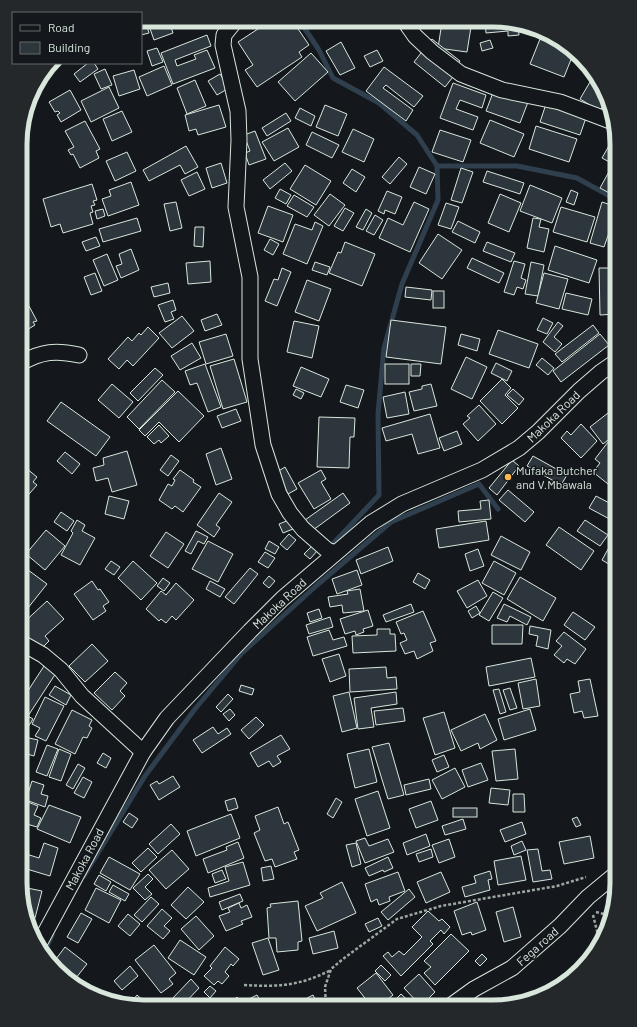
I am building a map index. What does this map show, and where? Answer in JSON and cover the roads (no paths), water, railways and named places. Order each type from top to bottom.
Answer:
[{"type":"street","points":[[230,27],[224,35],[223,44],[238,111],[239,140],[236,207],[250,277],[250,359],[263,446],[277,487],[290,513],[303,529],[328,550],[335,553]]},
{"type":"street","points":[[409,27],[414,36],[461,74],[502,90],[560,102],[608,120]]},
{"type":"street","points":[[27,360],[44,353],[61,351],[80,355]]},
{"type":"street","name":"Makoka Road","points":[[42,939],[143,752],[167,718],[250,631],[282,599],[335,553],[387,512],[482,470],[519,448],[538,432],[579,391],[610,366]]},
{"type":"street","points":[[27,646],[43,655],[61,670],[82,696],[143,752]]},
{"type":"street","name":"Fega road","points":[[459,1000],[474,989],[512,968],[610,879]]},
{"type":"waterway","points":[[304,27],[319,50],[333,78],[379,103],[417,135],[437,166],[438,200],[402,284],[384,348],[378,414],[379,495],[328,549]]},
{"type":"waterway","points":[[437,166],[517,166],[577,178],[610,196]]},
{"type":"waterway","points":[[84,876],[145,776],[195,709],[242,653],[316,586],[391,522],[479,484],[498,509]]},
{"type":"waterway","points":[[47,947],[52,935]]},
{"type":"place","name":"Mufaka Butcher and V.Mbawala","points":[[508,477]]}]
